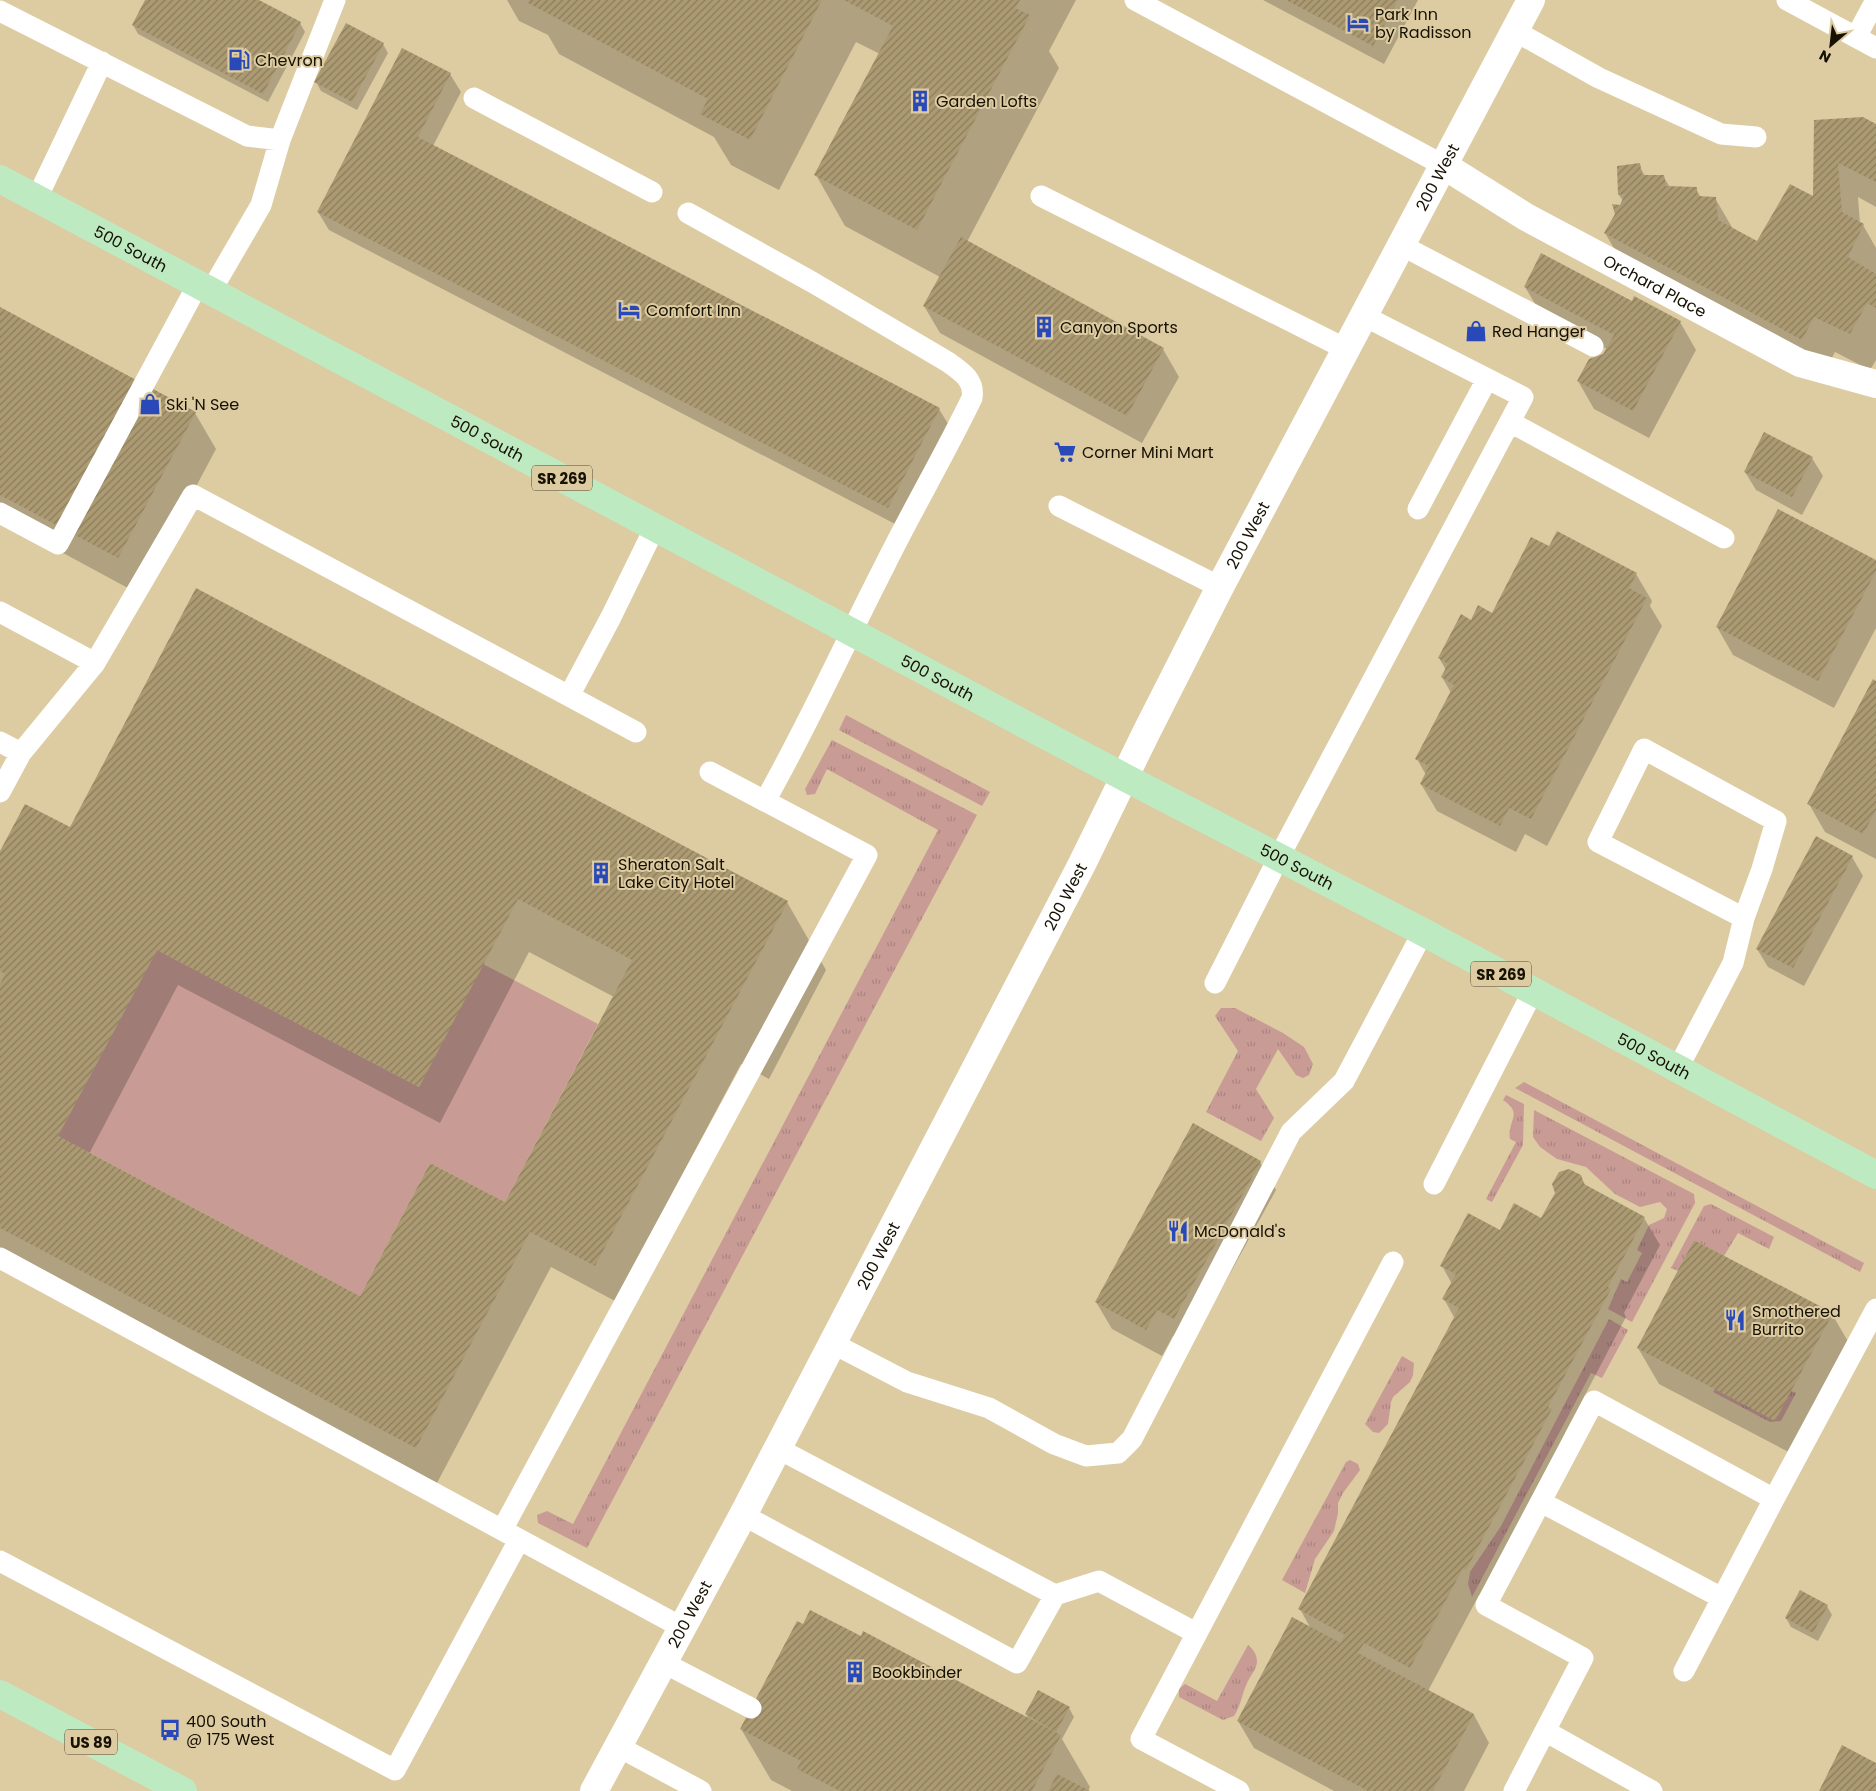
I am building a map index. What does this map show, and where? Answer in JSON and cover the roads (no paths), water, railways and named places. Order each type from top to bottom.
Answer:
[{"type":"main road","name":"500 South","points":[[0,178],[1124,777],[1533,990],[1876,1175]]},
{"type":"main road","name":"US 89","points":[[0,1694],[183,1791]]},
{"type":"street","name":"200 West","points":[[594,1791],[743,1514],[1082,864],[1220,587],[1531,0]]},
{"type":"street","name":"Orchard Place","points":[[1444,164],[1526,217],[1800,363],[1876,384]]},
{"type":"lane","points":[[0,514],[58,544],[204,287],[261,205],[280,140],[335,0]]},
{"type":"lane","points":[[1135,0],[1444,164]]},
{"type":"lane","points":[[1787,0],[1876,48]]},
{"type":"lane","points":[[1856,37],[1875,2]]},
{"type":"lane","points":[[0,11],[247,136],[280,140]]},
{"type":"lane","points":[[1515,30],[1600,78],[1721,134],[1756,137]]},
{"type":"lane","points":[[37,198],[102,62]]},
{"type":"lane","points":[[474,98],[652,192]]},
{"type":"lane","points":[[1041,196],[1346,350]]},
{"type":"lane","points":[[688,213],[812,282],[948,362],[957,368],[970,382],[973,390],[969,404],[851,631],[808,722],[765,801]]},
{"type":"lane","points":[[1401,245],[1593,346]]},
{"type":"lane","points":[[1215,983],[1279,857],[1523,397],[1364,316]]},
{"type":"lane","points":[[1418,509],[1487,379]]},
{"type":"lane","points":[[1510,422],[1724,538]]},
{"type":"lane","points":[[0,792],[22,753],[95,663],[192,495],[636,732]]},
{"type":"lane","points":[[1059,506],[1220,587]]},
{"type":"lane","points":[[569,696],[655,527]]},
{"type":"lane","points":[[0,612],[95,663]]},
{"type":"lane","points":[[0,742],[22,753]]},
{"type":"lane","points":[[1678,1068],[1733,963],[1744,918],[1762,869],[1776,821],[1644,750],[1598,842],[1744,918]]},
{"type":"lane","points":[[0,1561],[395,1770],[511,1535],[867,855],[710,772]]},
{"type":"lane","points":[[832,1343],[907,1382],[989,1408],[1054,1444],[1086,1456],[1118,1452],[1132,1439],[1291,1132],[1344,1081],[1423,932]]},
{"type":"lane","points":[[1434,1184],[1533,990]]},
{"type":"lane","points":[[0,1258],[683,1628]]},
{"type":"lane","points":[[1240,1791],[1141,1739],[1393,1262]]},
{"type":"lane","points":[[1684,1670],[1876,1309]]},
{"type":"lane","points":[[1514,1791],[1583,1658],[1486,1605],[1594,1401],[1774,1500]]},
{"type":"lane","points":[[777,1448],[1055,1595]]},
{"type":"lane","points":[[1541,1502],[1722,1598]]},
{"type":"lane","points":[[743,1514],[1017,1663],[1055,1595],[1099,1581],[1196,1633]]},
{"type":"lane","points":[[664,1663],[751,1708]]},
{"type":"lane","points":[[1545,1731],[1650,1790]]},
{"type":"lane","points":[[619,1747],[701,1791]]},
{"type":"place","name":"Park Inn by Radisson","points":[[1358,23]]},
{"type":"place","name":"Chevron","points":[[239,60]]},
{"type":"place","name":"Garden Lofts","points":[[920,101]]},
{"type":"place","name":"Comfort Inn","points":[[629,310]]},
{"type":"place","name":"Canyon Sports","points":[[1044,327]]},
{"type":"place","name":"Red Hanger","points":[[1476,331]]},
{"type":"place","name":"Ski 'N See","points":[[150,404]]},
{"type":"place","name":"Corner Mini Mart","points":[[1065,452]]},
{"type":"place","name":"Sheraton Salt Lake City Hotel","points":[[601,873]]},
{"type":"place","name":"McDonald's","points":[[1178,1231]]},
{"type":"place","name":"Smothered Burrito","points":[[1735,1320]]},
{"type":"place","name":"Bookbinder","points":[[855,1672]]},
{"type":"place","name":"400 South @ 175 West","points":[[170,1730]]}]
